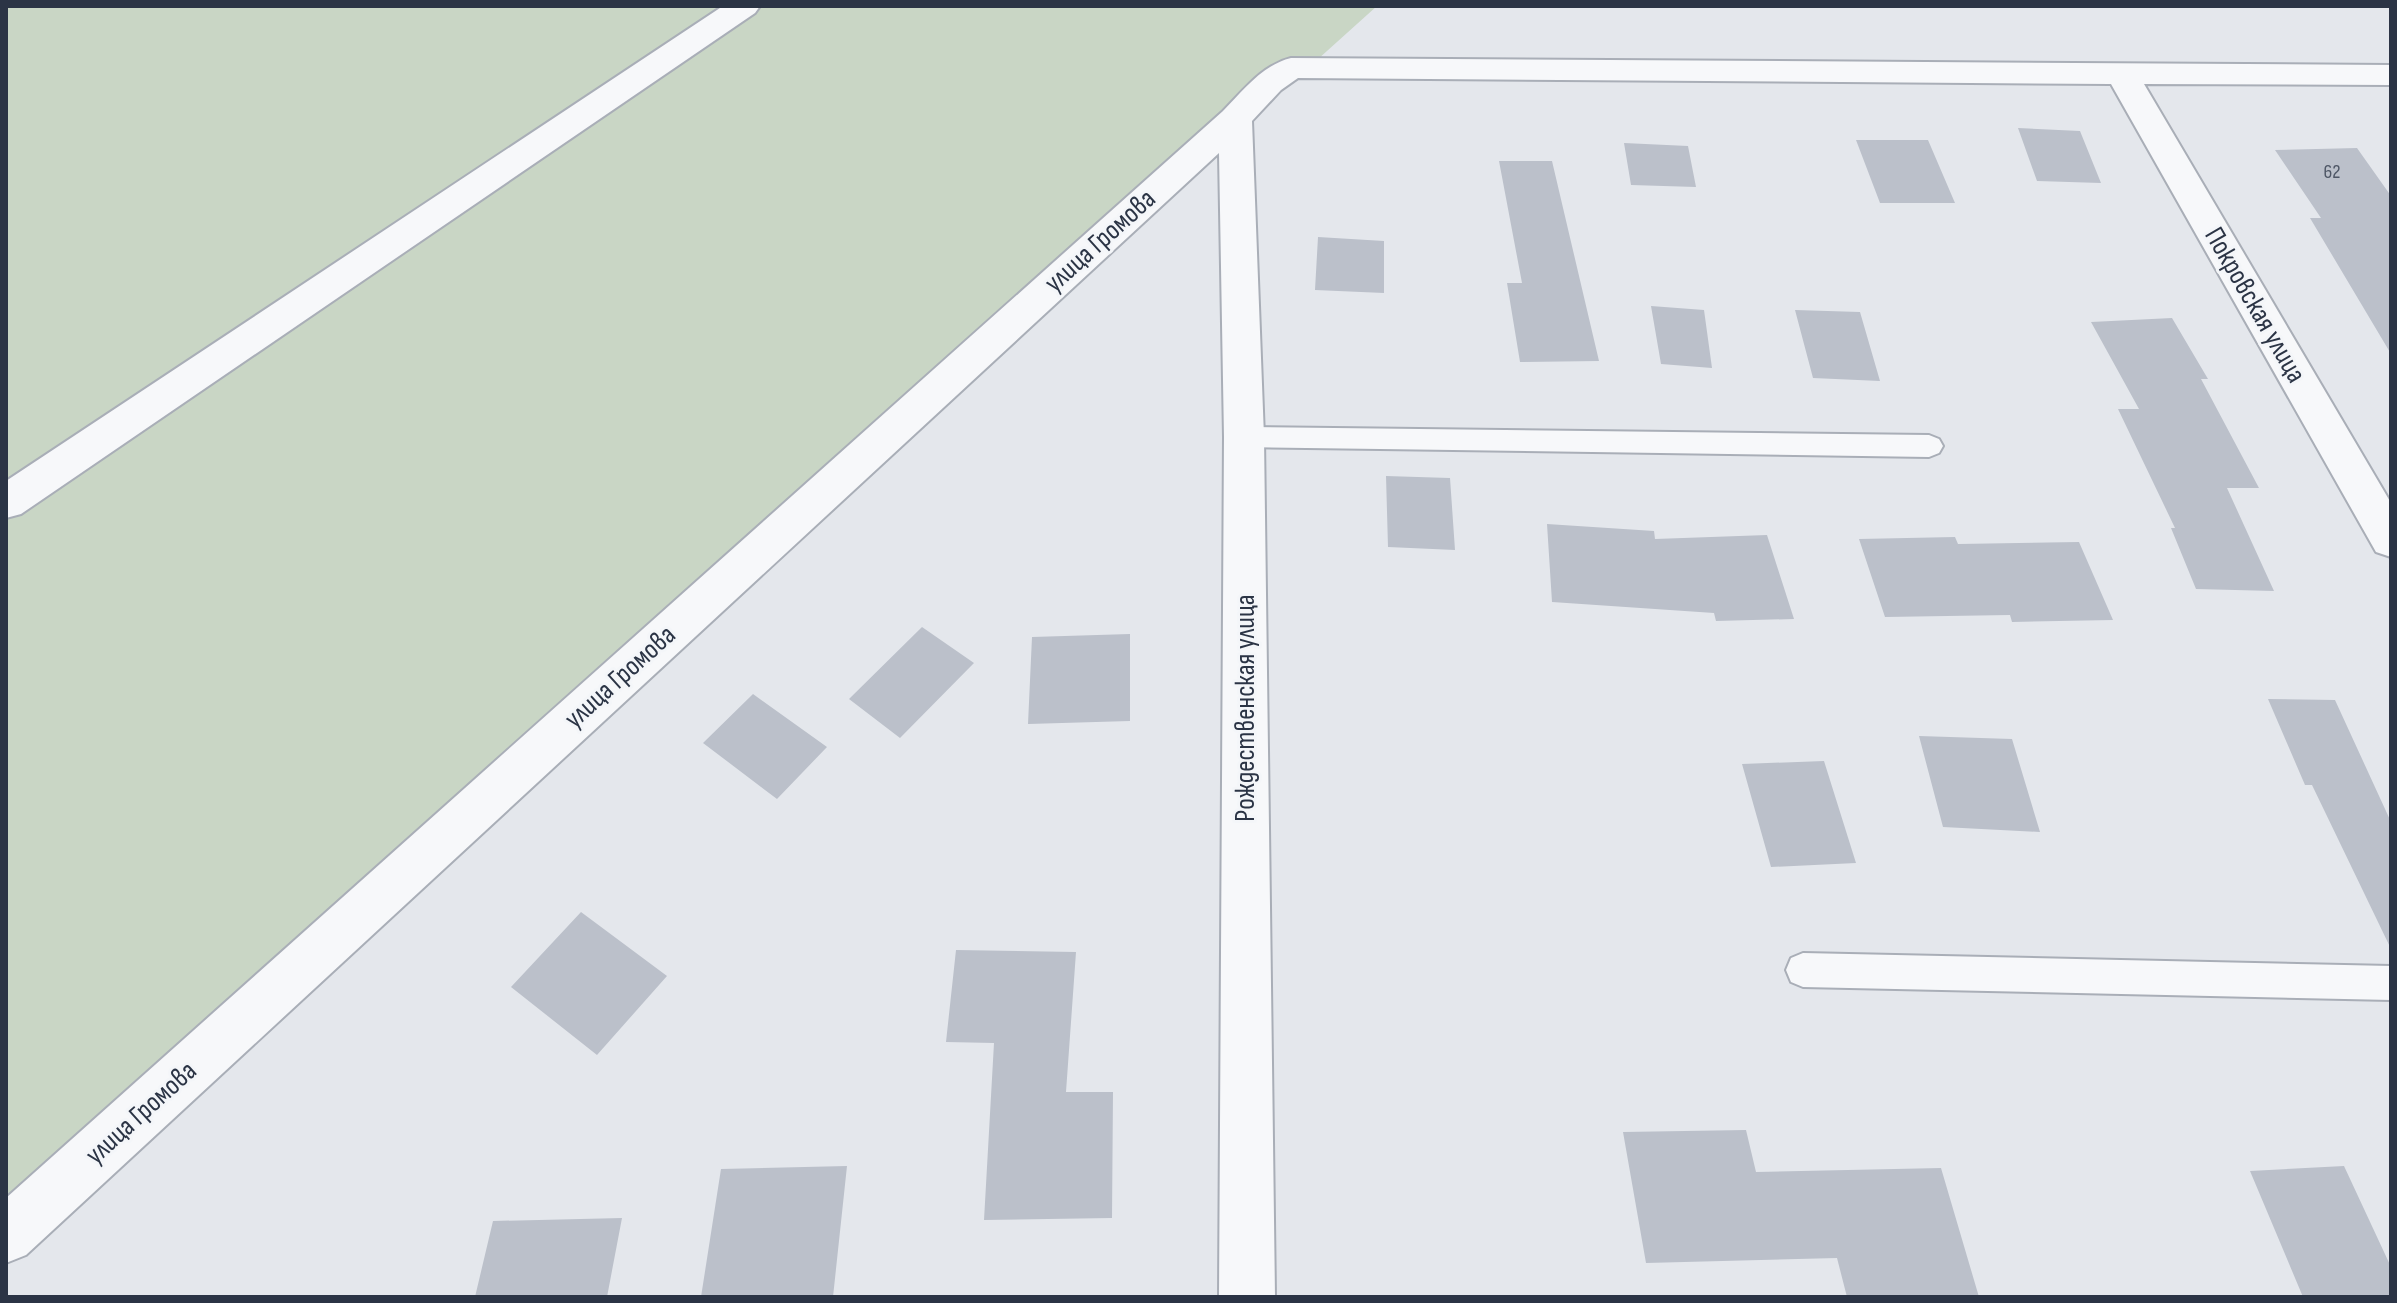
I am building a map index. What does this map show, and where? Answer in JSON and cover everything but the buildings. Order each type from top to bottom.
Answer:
[{"type":"street","points":[[6,502],[744,6]]},
{"type":"street","name":"улица Громова","points":[[6,1235],[1235,119],[1269,83],[1291,68],[2391,75]]},
{"type":"street","name":"Покровская улица","points":[[2120,71],[2391,540]]},
{"type":"street","name":"Рождественская улица","points":[[1235,119],[1244,437],[1247,1297]]},
{"type":"lane","points":[[1244,437],[1929,446]]},
{"type":"lane","points":[[1803,970],[2391,983]]},
{"type":"green space","points":[[6,6],[1377,6],[803,522],[6,1264]]}]
